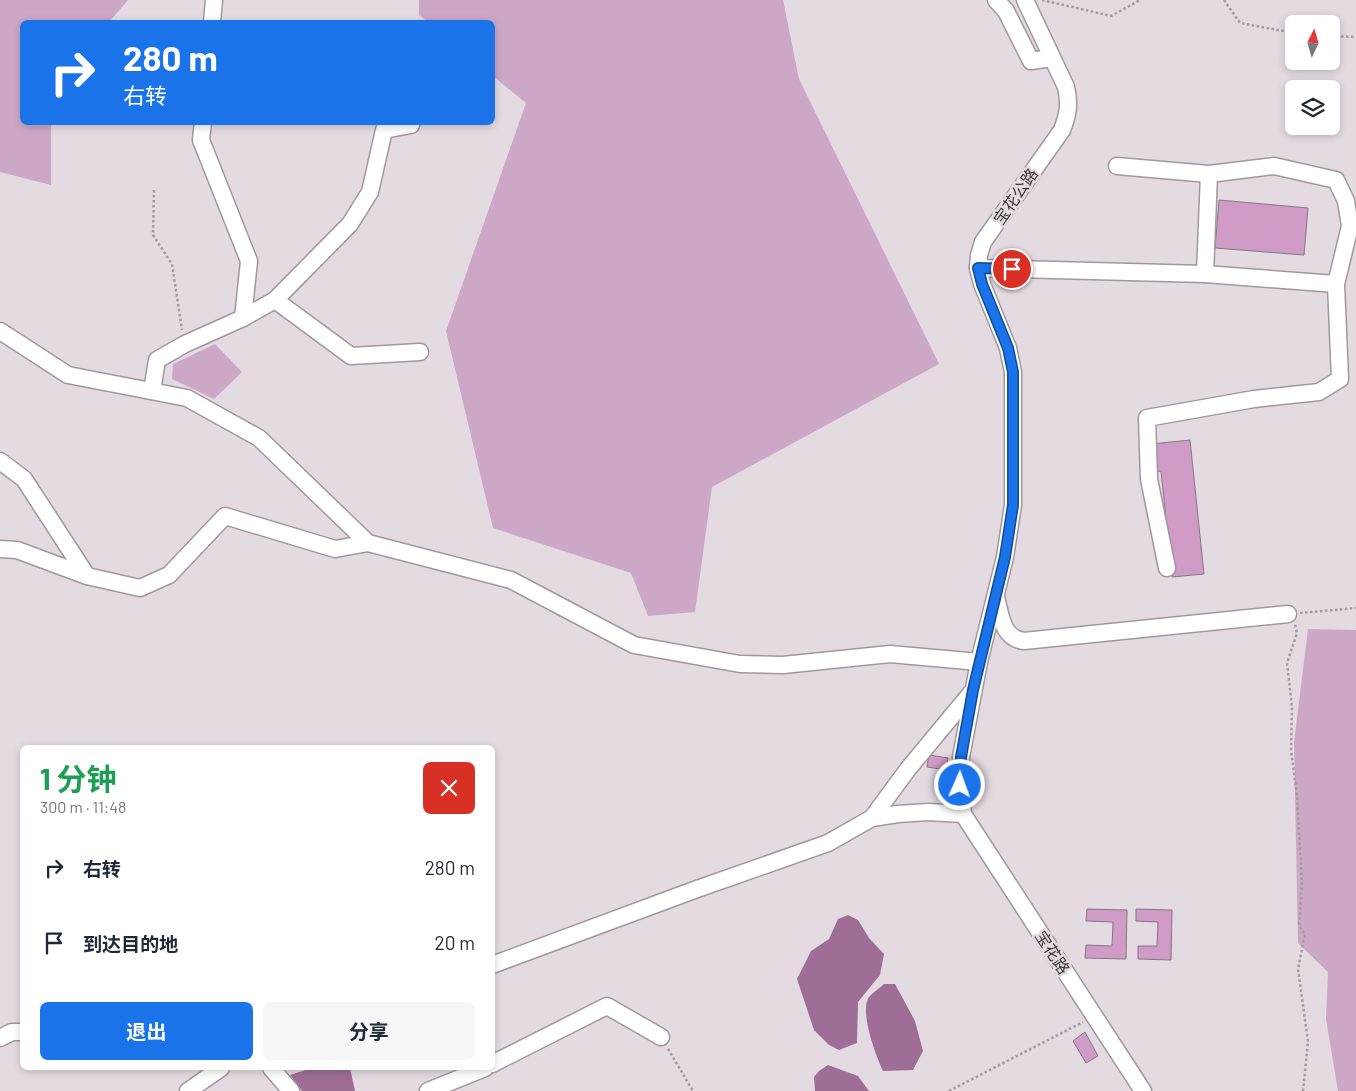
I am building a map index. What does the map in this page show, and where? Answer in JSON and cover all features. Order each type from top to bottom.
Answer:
[{"type":"street","points":[[212,20],[214,0]]},
{"type":"street","points":[[996,0],[1006,11],[1031,61],[1052,58]]},
{"type":"street","name":"宝花公路","points":[[963,814],[960,785],[961,757],[979,662],[1005,557],[1013,505],[1013,372],[1008,348],[982,284],[978,268],[979,254],[983,242],[1062,130],[1067,117],[1069,100],[1066,87],[1025,0]]},
{"type":"street","points":[[203,125],[201,140],[249,262],[243,318]]},
{"type":"street","points":[[152,391],[157,360],[185,344],[243,318],[275,300],[350,224],[370,192],[384,130],[411,125]]},
{"type":"street","points":[[1117,166],[1209,174],[1274,166],[1336,180],[1346,201],[1350,226],[1336,284],[1340,379],[1319,392],[1254,399],[1148,418],[1149,479],[1167,568]]},
{"type":"street","points":[[1205,274],[1209,174]]},
{"type":"street","points":[[978,268],[1205,274],[1336,284]]},
{"type":"street","points":[[275,300],[351,356],[420,352]]},
{"type":"street","points":[[0,331],[68,375],[186,398],[259,438],[368,543]]},
{"type":"street","points":[[0,461],[24,479],[87,576]]},
{"type":"street","points":[[0,549],[17,550],[87,576],[140,588],[169,575],[225,516],[334,549],[368,543],[511,580],[634,645],[740,664],[783,665],[890,654],[979,662]]},
{"type":"street","points":[[996,597],[1005,631],[1014,640],[1024,641],[1290,614]]},
{"type":"street","points":[[872,818],[908,769],[973,690]]},
{"type":"street","points":[[495,964],[697,888],[828,843],[872,818],[928,812],[963,814]]},
{"type":"street","name":"宝花路","points":[[963,814],[1143,1091]]},
{"type":"street","points":[[495,1062],[607,1006],[661,1037]]},
{"type":"street","points":[[0,1038],[12,1032],[20,1032]]},
{"type":"street","points":[[188,1091],[217,1070]]},
{"type":"street","points":[[273,1070],[291,1091]]},
{"type":"street","points":[[428,1091],[480,1070]]},
{"type":"path","points":[[1042,0],[1112,16],[1140,0]]},
{"type":"path","points":[[1224,0],[1240,23],[1285,32]]},
{"type":"path","points":[[1340,36],[1356,37]]},
{"type":"path","points":[[154,190],[153,236],[172,264],[185,344]]},
{"type":"path","points":[[1303,1091],[1308,1042],[1298,970],[1306,934],[1299,926],[1302,884],[1297,796],[1291,750],[1292,707],[1287,663],[1297,633],[1290,614],[1356,608]]},
{"type":"path","points":[[949,1091],[1095,1016]]},
{"type":"path","points":[[661,1037],[693,1091]]},
{"type":"shaded area","points":[[0,0],[128,0],[111,20],[20,20],[20,125],[51,125],[51,185],[0,172]]},
{"type":"shaded area","points":[[419,0],[783,0],[799,79],[939,364],[712,487],[695,612],[648,616],[631,573],[493,528],[446,331],[526,103],[495,78],[495,20],[425,20],[419,15]]},
{"type":"shaded area","points":[[215,344],[242,372],[214,399],[172,379],[173,364]]},
{"type":"shaded area","points":[[1308,629],[1356,630],[1356,1091],[1338,1091],[1326,1019],[1328,972],[1298,943],[1294,742]]},
{"type":"shaded area","points":[[848,915],[858,920],[869,938],[884,954],[880,975],[858,1002],[857,1043],[839,1050],[829,1045],[814,1030],[797,979],[811,951],[829,939],[838,919]]},
{"type":"shaded area","points":[[884,984],[895,984],[915,1021],[923,1051],[913,1070],[883,1071],[876,1055],[867,1023],[866,1004],[869,997]]},
{"type":"shaded area","points":[[828,1065],[858,1076],[869,1091],[815,1091],[814,1077]]},
{"type":"shaded area","points":[[306,1070],[350,1070],[355,1091],[302,1091],[290,1075]]},
{"type":"building","points":[[1219,200],[1308,208],[1304,255],[1215,248]]},
{"type":"building","points":[[1190,440],[1204,574],[1172,577],[1161,471],[1155,472],[1152,444]]},
{"type":"building","points":[[929,755],[948,758],[946,770],[927,767]]},
{"type":"building","points":[[1087,909],[1127,910],[1126,959],[1085,958],[1086,945],[1112,946],[1113,922],[1086,921]]},
{"type":"building","points":[[1136,909],[1172,910],[1171,960],[1138,959],[1138,946],[1157,946],[1158,922],[1136,921]]},
{"type":"building","points":[[1085,1032],[1098,1056],[1086,1063],[1073,1041]]},
{"type":"route","points":[[960,785],[961,757],[973,690],[1005,557],[1013,505],[1013,372],[1008,348],[982,284],[978,268],[1012,269]]}]
